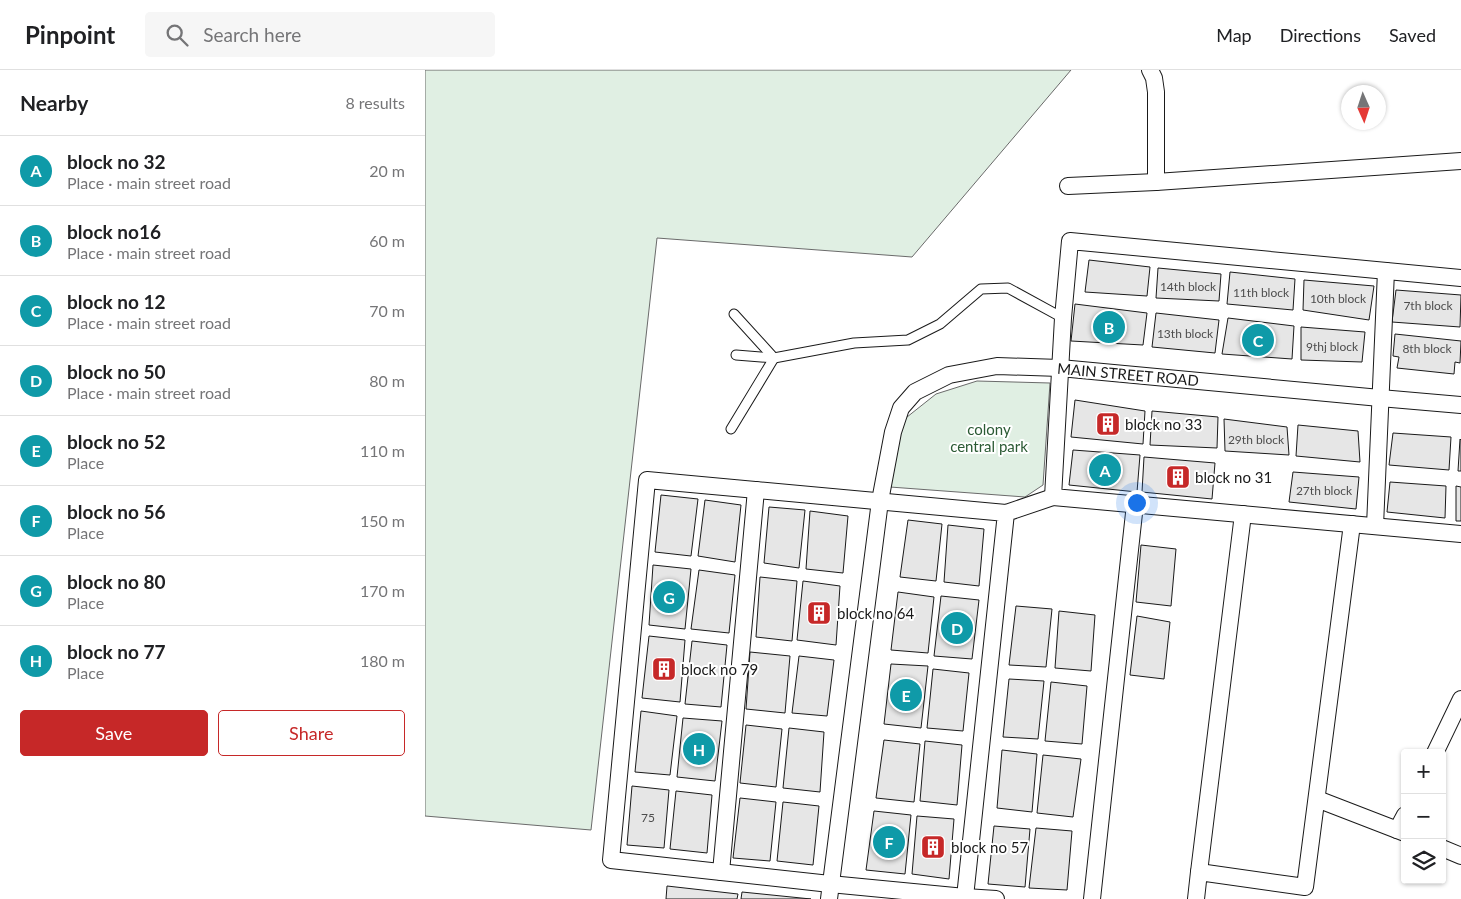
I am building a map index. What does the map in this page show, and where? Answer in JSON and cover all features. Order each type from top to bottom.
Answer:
[{"type":"street","points":[[1150,70],[1154,78],[1156,92],[1156,182]]},
{"type":"street","points":[[1068,186],[1156,182],[1461,161]]},
{"type":"street","points":[[1053,497],[1063,318],[1070,241],[1461,278]]},
{"type":"street","points":[[1375,526],[1386,271]]},
{"type":"street","name":"MAIN STREET ROAD","points":[[830,892],[879,501],[893,432],[901,408],[915,392],[949,374],[997,366],[1060,368],[1461,405]]},
{"type":"street","points":[[996,899],[830,892],[721,872],[611,860],[647,480],[1006,513],[1053,497],[1461,534]]},
{"type":"street","points":[[721,872],[756,490]]},
{"type":"street","points":[[1093,899],[1135,504]]},
{"type":"street","points":[[965,898],[1006,513]]},
{"type":"street","points":[[1197,899],[1243,514]]},
{"type":"street","points":[[1199,872],[1305,886],[1352,524]]},
{"type":"street","points":[[1437,749],[1461,699]]},
{"type":"street","points":[[1317,799],[1401,832]]},
{"type":"street","points":[[1446,850],[1461,856]]},
{"type":"lane","points":[[736,355],[774,358],[854,343],[908,340],[940,324],[981,289],[1008,288],[1063,318]]},
{"type":"lane","points":[[734,314],[774,358]]},
{"type":"lane","points":[[731,429],[774,358]]},
{"type":"green space","points":[[425,70],[1071,70],[912,257],[657,238],[591,830],[425,816]]},
{"type":"green space","name":"colony central park","points":[[977,381],[1050,383],[1043,485],[1025,497],[890,487],[902,421],[936,394]]},
{"type":"building","points":[[1089,260],[1150,267],[1147,296],[1085,292]]},
{"type":"building","points":[[1158,268],[1221,274],[1219,301],[1156,298]]},
{"type":"building","points":[[1230,272],[1295,279],[1293,310],[1227,304]]},
{"type":"building","points":[[1304,280],[1374,286],[1369,320],[1303,310]]},
{"type":"building","points":[[1396,290],[1461,295],[1460,327],[1392,322]]},
{"type":"building","points":[[1075,304],[1147,313],[1143,345],[1071,341]]},
{"type":"building","points":[[1156,313],[1219,320],[1215,353],[1152,347]]},
{"type":"building","points":[[1228,318],[1294,326],[1292,359],[1222,354]]},
{"type":"building","points":[[1301,327],[1365,332],[1362,362],[1301,360]]},
{"type":"building","points":[[1395,334],[1461,341],[1460,363],[1455,362],[1454,374],[1397,368],[1399,357],[1393,356]]},
{"type":"building","name":"block no 33","points":[[1075,400],[1145,411],[1143,444],[1071,437]]},
{"type":"building","points":[[1152,411],[1218,417],[1217,448],[1150,445]]},
{"type":"building","points":[[1224,419],[1287,427],[1289,455],[1225,451]]},
{"type":"building","points":[[1298,425],[1358,431],[1360,462],[1296,456]]},
{"type":"building","points":[[1393,433],[1451,437],[1449,470],[1389,465]]},
{"type":"building","points":[[1460,439],[1461,471],[1458,471]]},
{"type":"building","points":[[1073,450],[1140,455],[1137,492],[1069,485]]},
{"type":"building","name":"block no 31","points":[[1144,457],[1215,463],[1212,499],[1142,492]]},
{"type":"building","points":[[1293,472],[1359,477],[1356,509],[1289,502]]},
{"type":"building","points":[[1390,482],[1446,486],[1445,518],[1387,512]]},
{"type":"building","points":[[1456,486],[1461,487],[1461,521],[1456,521]]},
{"type":"building","points":[[661,495],[698,499],[691,556],[655,552]]},
{"type":"building","points":[[705,500],[741,505],[735,562],[698,556]]},
{"type":"building","points":[[769,507],[805,510],[799,568],[764,563]]},
{"type":"building","points":[[810,511],[848,516],[843,573],[806,569]]},
{"type":"building","points":[[908,520],[942,524],[936,581],[900,577]]},
{"type":"building","points":[[948,525],[984,529],[979,586],[944,582]]},
{"type":"building","points":[[1141,545],[1176,549],[1171,606],[1136,602]]},
{"type":"building","points":[[653,565],[691,569],[685,629],[649,625]]},
{"type":"building","points":[[699,570],[735,575],[729,633],[691,629]]},
{"type":"building","points":[[760,577],[797,581],[792,641],[756,637]]},
{"type":"building","name":"block no 64","points":[[803,581],[840,586],[836,645],[797,640]]},
{"type":"building","points":[[898,592],[934,597],[928,653],[891,650]]},
{"type":"building","points":[[941,596],[979,600],[972,659],[934,656]]},
{"type":"building","points":[[1016,606],[1052,609],[1046,667],[1009,665]]},
{"type":"building","points":[[1059,611],[1095,615],[1091,671],[1055,668]]},
{"type":"building","points":[[1137,616],[1170,622],[1164,679],[1130,675]]},
{"type":"building","name":"block no 79","points":[[649,636],[685,640],[680,702],[642,698]]},
{"type":"building","points":[[692,641],[727,645],[721,707],[685,704]]},
{"type":"building","points":[[750,652],[790,656],[785,713],[746,709]]},
{"type":"building","points":[[799,656],[834,660],[827,716],[792,713]]},
{"type":"building","points":[[891,664],[928,666],[921,728],[884,724]]},
{"type":"building","points":[[933,669],[969,673],[963,731],[927,728]]},
{"type":"building","points":[[1009,679],[1044,681],[1038,739],[1003,737]]},
{"type":"building","points":[[1051,682],[1087,686],[1082,744],[1045,741]]},
{"type":"building","points":[[641,711],[677,716],[670,775],[635,772]]},
{"type":"building","points":[[683,718],[722,721],[715,781],[677,777]]},
{"type":"building","points":[[746,725],[782,729],[776,787],[740,783]]},
{"type":"building","points":[[789,728],[824,732],[820,792],[783,788]]},
{"type":"building","points":[[884,740],[920,744],[914,802],[876,798]]},
{"type":"building","points":[[925,741],[962,745],[957,805],[920,801]]},
{"type":"building","points":[[1002,750],[1037,754],[1032,812],[997,808]]},
{"type":"building","points":[[1043,755],[1081,759],[1073,817],[1037,813]]},
{"type":"building","points":[[632,786],[669,790],[664,848],[627,845]]},
{"type":"building","points":[[676,791],[712,795],[707,853],[670,849]]},
{"type":"building","points":[[740,798],[776,802],[770,861],[733,858]]},
{"type":"building","points":[[783,802],[819,806],[813,865],[777,861]]},
{"type":"building","points":[[874,811],[911,815],[905,874],[866,870]]},
{"type":"building","name":"block no 57","points":[[917,816],[954,819],[949,879],[912,874]]},
{"type":"building","points":[[994,826],[1030,829],[1025,887],[988,884]]},
{"type":"building","points":[[1036,828],[1072,831],[1067,890],[1029,888]]},
{"type":"building","points":[[667,886],[738,894],[737,899],[666,899]]},
{"type":"building","points":[[742,892],[811,899],[741,899]]},
{"type":"place","name":"block no16","points":[[1109,327]]},
{"type":"place","name":"block no 12","points":[[1258,340]]},
{"type":"place","name":"block no 33","points":[[1108,424]]},
{"type":"place","name":"block no 32","points":[[1105,470]]},
{"type":"place","name":"block no 31","points":[[1178,477]]},
{"type":"place","name":"block no 80","points":[[669,597]]},
{"type":"place","name":"block no 64","points":[[819,613]]},
{"type":"place","name":"block no 50","points":[[957,628]]},
{"type":"place","name":"block no 79","points":[[664,669]]},
{"type":"place","name":"block no 52","points":[[906,695]]},
{"type":"place","name":"block no 77","points":[[699,749]]},
{"type":"place","name":"block no 56","points":[[889,842]]},
{"type":"place","name":"block no 57","points":[[933,847]]}]
